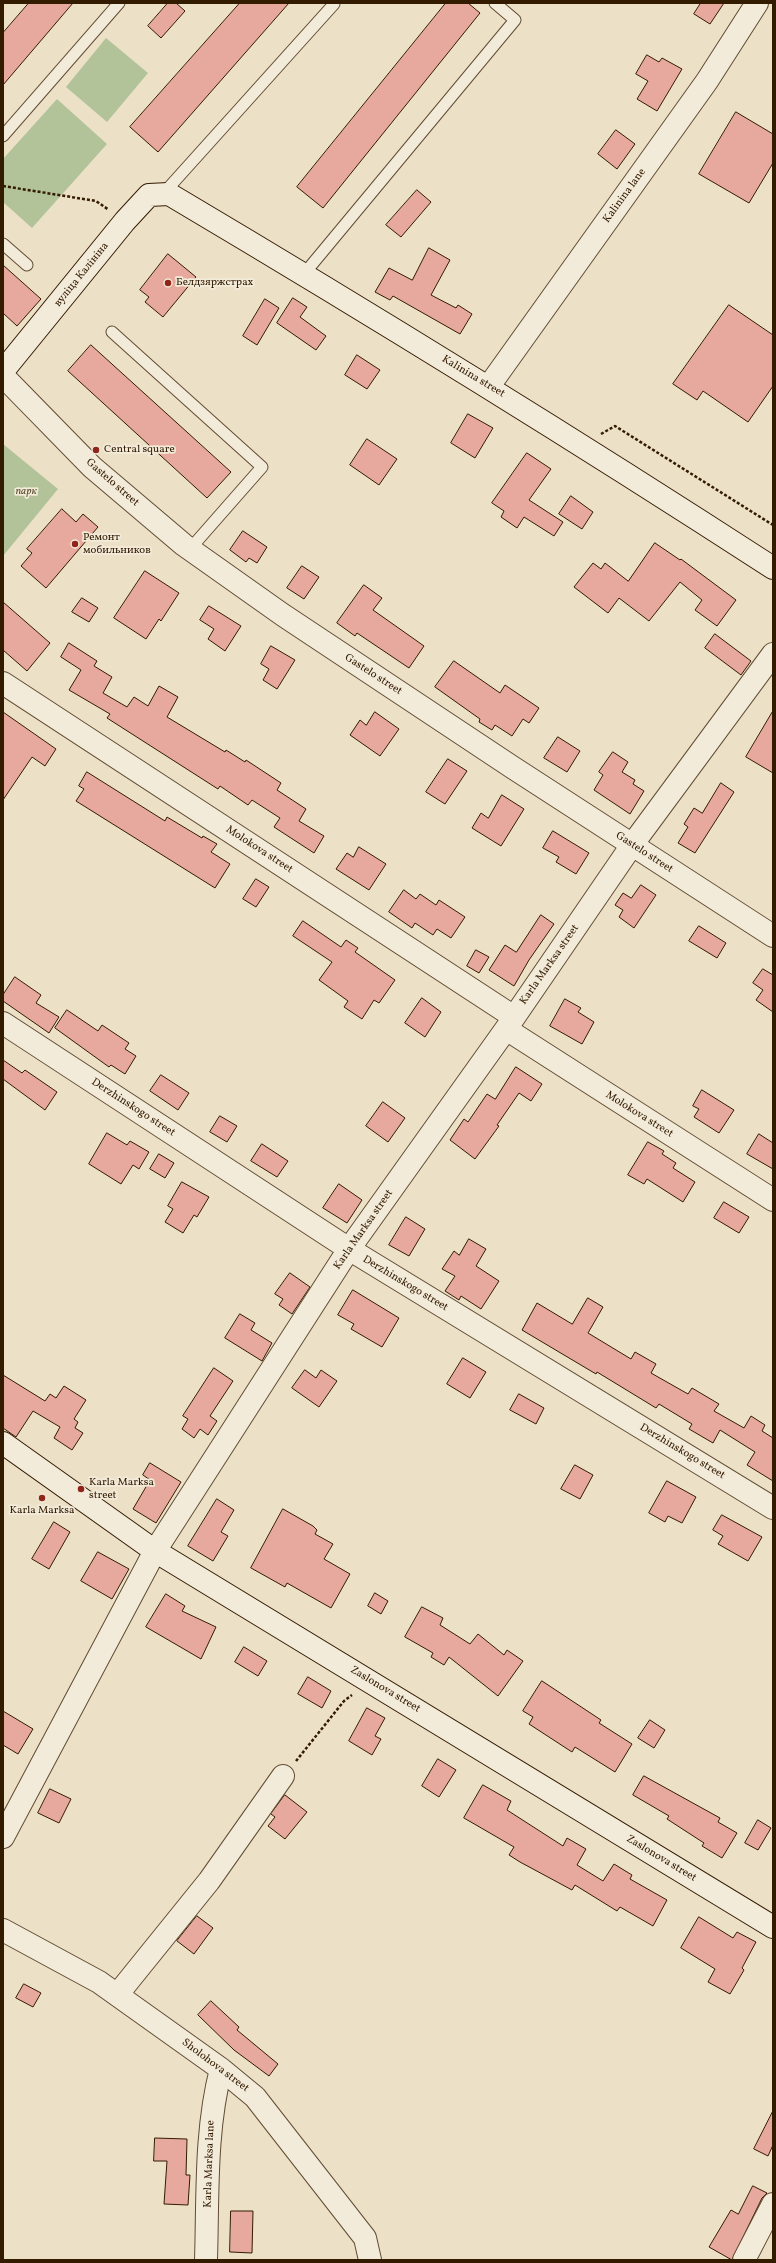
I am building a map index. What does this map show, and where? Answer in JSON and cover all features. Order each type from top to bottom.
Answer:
[{"type":"street","name":"Kalinina lane","points":[[488,386],[707,81],[757,3]]},
{"type":"street","name":"Kalinina street","points":[[163,194],[169,194],[488,386],[773,567]]},
{"type":"street","name":"вуліца Калініна","points":[[3,371],[125,221],[149,195],[163,194]]},
{"type":"street","name":"Gastelo street","points":[[3,376],[92,467],[190,550],[283,615],[773,936]]},
{"type":"street","name":"Karla Marksa street","points":[[3,1837],[155,1551],[349,1249],[510,1023],[632,845],[773,654]]},
{"type":"street","name":"Molokova street","points":[[3,683],[773,1200]]},
{"type":"street","name":"Derzhinskogo street","points":[[3,1023],[349,1249],[773,1508]]},
{"type":"street","name":"Zaslonova street","points":[[3,1443],[155,1551],[773,1927]]},
{"type":"street","points":[[117,1994],[209,1881],[283,1776]]},
{"type":"street","name":"Sholohova street","points":[[3,1930],[99,1982],[117,1994],[221,2069],[260,2103],[364,2238],[370,2260]]},
{"type":"street","name":"Karla Marksa lane","points":[[206,2260],[210,2130],[214,2095],[221,2069]]},
{"type":"street","points":[[744,2260],[773,2204]]},
{"type":"lane","points":[[3,136],[119,3]]},
{"type":"lane","points":[[304,274],[515,20],[495,3]]},
{"type":"lane","points":[[163,194],[334,4]]},
{"type":"lane","points":[[3,244],[28,265]]},
{"type":"lane","points":[[112,332],[262,467],[190,550]]},
{"type":"path","points":[[3,186],[96,201],[125,221]]},
{"type":"path","points":[[599,435],[615,426],[773,525]]},
{"type":"path","points":[[283,1776],[344,1701],[370,1682]]},
{"type":"green space","points":[[106,38],[148,73],[107,122],[66,87]]},
{"type":"green space","points":[[57,99],[107,144],[32,228],[3,202],[3,159]]},
{"type":"green space","name":"парк","points":[[3,444],[58,489],[3,556]]},
{"type":"building","points":[[29,3],[73,3],[3,85],[3,33]]},
{"type":"building","points":[[168,3],[176,3],[185,11],[161,38],[148,26]]},
{"type":"building","points":[[240,3],[289,3],[158,152],[130,127]]},
{"type":"building","points":[[446,3],[468,3],[480,13],[323,208],[297,187]]},
{"type":"building","points":[[701,3],[724,3],[710,24],[694,14]]},
{"type":"building","points":[[647,55],[659,62],[662,58],[682,69],[657,111],[637,99],[648,81],[636,74]]},
{"type":"building","points":[[736,112],[773,134],[773,163],[749,203],[699,174]]},
{"type":"building","points":[[616,130],[635,144],[617,169],[598,154]]},
{"type":"building","points":[[417,190],[431,202],[401,237],[386,225]]},
{"type":"building","points":[[429,248],[450,260],[431,295],[456,308],[458,305],[472,314],[460,334],[393,296],[390,300],[375,292],[389,268],[412,280]]},
{"type":"building","name":"Белдзяржстрах","points":[[168,254],[196,277],[163,317],[145,302],[149,297],[140,290]]},
{"type":"building","points":[[3,265],[41,299],[17,326],[3,313]]},
{"type":"building","points":[[293,298],[307,307],[300,317],[326,336],[316,350],[277,323]]},
{"type":"building","points":[[265,299],[279,308],[257,345],[243,336]]},
{"type":"building","points":[[729,305],[773,335],[773,386],[748,422],[703,391],[697,400],[673,384]]},
{"type":"building","points":[[91,345],[231,472],[207,498],[68,371]]},
{"type":"building","points":[[357,355],[380,370],[367,389],[345,375]]},
{"type":"building","points":[[468,414],[493,428],[475,458],[451,443]]},
{"type":"building","points":[[367,439],[397,459],[379,485],[350,465]]},
{"type":"building","points":[[527,453],[551,469],[529,500],[563,522],[554,536],[524,517],[517,528],[501,517],[504,511],[492,503]]},
{"type":"building","points":[[571,496],[593,512],[582,529],[559,514]]},
{"type":"building","points":[[62,509],[76,522],[83,514],[98,527],[46,588],[21,566],[32,553],[27,549]]},
{"type":"building","points":[[243,531],[267,547],[257,563],[249,558],[246,562],[230,550]]},
{"type":"building","points":[[655,543],[680,560],[681,559],[736,600],[717,626],[695,610],[702,600],[680,582],[649,621],[619,598],[608,613],[574,587],[593,563],[601,569],[605,563],[628,581]]},
{"type":"building","points":[[302,566],[319,577],[304,599],[287,588]]},
{"type":"building","points":[[145,571],[179,593],[161,621],[159,619],[146,639],[114,618]]},
{"type":"building","points":[[364,585],[382,598],[373,610],[424,646],[409,668],[357,633],[355,636],[337,623]]},
{"type":"building","points":[[82,598],[98,608],[89,622],[72,612]]},
{"type":"building","points":[[3,602],[50,643],[27,671],[3,650]]},
{"type":"building","points":[[209,606],[241,626],[225,651],[208,639],[214,629],[200,620]]},
{"type":"building","points":[[715,634],[751,661],[741,675],[705,648]]},
{"type":"building","points":[[69,643],[97,661],[94,666],[112,677],[103,693],[127,707],[134,697],[148,706],[159,686],[178,697],[167,717],[225,752],[226,750],[245,762],[246,760],[281,783],[277,790],[306,809],[299,821],[324,836],[314,853],[274,827],[280,818],[252,800],[248,805],[220,786],[218,789],[107,718],[110,714],[69,690],[81,670],[61,657]]},
{"type":"building","points":[[271,646],[295,660],[277,689],[263,680],[269,669],[261,664]]},
{"type":"building","points":[[454,661],[500,693],[505,685],[539,708],[529,723],[523,719],[512,736],[495,725],[492,730],[479,722],[480,719],[435,687]]},
{"type":"building","points":[[773,711],[773,773],[746,757]]},
{"type":"building","points":[[3,712],[56,749],[45,766],[32,757],[3,800]]},
{"type":"building","points":[[375,712],[399,729],[380,756],[350,735],[360,720],[366,725]]},
{"type":"building","points":[[558,737],[580,751],[567,772],[544,758]]},
{"type":"building","points":[[613,752],[628,762],[622,772],[635,780],[633,784],[644,791],[630,814],[594,790],[603,775],[599,772]]},
{"type":"building","points":[[448,759],[467,771],[445,804],[426,792]]},
{"type":"building","points":[[87,772],[165,821],[167,817],[202,838],[203,836],[217,844],[211,852],[230,864],[215,888],[76,801],[84,789],[79,786]]},
{"type":"building","points":[[721,783],[734,792],[695,853],[678,843],[688,827],[684,824],[694,808],[702,813]]},
{"type":"building","points":[[502,795],[524,809],[501,846],[472,828],[481,813],[488,818]]},
{"type":"building","points":[[553,831],[589,853],[576,874],[556,862],[559,857],[543,848]]},
{"type":"building","points":[[359,847],[386,864],[369,890],[336,869],[347,853],[353,857]]},
{"type":"building","points":[[256,879],[269,887],[256,907],[243,899]]},
{"type":"building","points":[[641,885],[656,895],[634,928],[619,917],[623,910],[615,905],[623,893],[631,898]]},
{"type":"building","points":[[404,890],[416,899],[420,894],[436,905],[439,900],[465,917],[451,938],[437,929],[433,935],[415,923],[412,928],[389,912]]},
{"type":"building","points":[[541,915],[554,924],[529,960],[514,986],[489,970],[505,945],[516,952]]},
{"type":"building","points":[[303,921],[341,947],[346,940],[358,948],[355,952],[395,980],[379,1003],[374,1000],[362,1019],[344,1007],[348,1001],[319,980],[332,962],[293,936]]},
{"type":"building","points":[[699,926],[726,943],[717,958],[689,941]]},
{"type":"building","points":[[476,950],[489,957],[479,973],[467,966]]},
{"type":"building","points":[[763,969],[773,975],[773,1012],[756,1000],[763,990],[753,983]]},
{"type":"building","points":[[15,977],[41,995],[36,1003],[59,1017],[49,1033],[3,1001],[3,995]]},
{"type":"building","points":[[422,998],[441,1012],[425,1037],[405,1023]]},
{"type":"building","points":[[565,999],[581,1008],[578,1012],[594,1022],[582,1044],[550,1026]]},
{"type":"building","points":[[67,1010],[98,1031],[102,1025],[129,1043],[125,1049],[136,1056],[125,1074],[111,1065],[109,1067],[55,1028]]},
{"type":"building","points":[[3,1060],[22,1073],[25,1070],[57,1092],[45,1110],[3,1079]]},
{"type":"building","points":[[516,1067],[542,1084],[531,1101],[519,1093],[497,1125],[499,1126],[475,1159],[450,1140],[464,1119],[468,1122],[487,1094],[495,1099]]},
{"type":"building","points":[[161,1075],[189,1093],[178,1110],[150,1091]]},
{"type":"building","points":[[702,1090],[734,1110],[719,1133],[694,1117],[699,1109],[693,1106]]},
{"type":"building","points":[[383,1102],[405,1118],[388,1142],[366,1126]]},
{"type":"building","points":[[220,1116],[237,1126],[227,1142],[210,1132]]},
{"type":"building","points":[[107,1133],[127,1145],[130,1141],[149,1152],[139,1169],[133,1165],[121,1184],[89,1164]]},
{"type":"building","points":[[759,1134],[773,1143],[773,1169],[747,1154]]},
{"type":"building","points":[[648,1142],[664,1151],[662,1154],[676,1163],[673,1168],[695,1182],[683,1202],[647,1179],[644,1184],[628,1175]]},
{"type":"building","points":[[262,1144],[288,1161],[277,1177],[251,1161]]},
{"type":"building","points":[[159,1154],[174,1163],[165,1178],[150,1169]]},
{"type":"building","points":[[182,1182],[209,1197],[197,1217],[194,1215],[183,1233],[165,1222],[173,1209],[168,1206]]},
{"type":"building","points":[[339,1184],[362,1200],[347,1223],[323,1208]]},
{"type":"building","points":[[724,1202],[749,1217],[739,1233],[714,1218]]},
{"type":"building","points":[[406,1217],[425,1229],[409,1256],[389,1245]]},
{"type":"building","points":[[469,1239],[486,1249],[476,1266],[499,1281],[481,1309],[461,1296],[459,1300],[445,1291],[455,1276],[442,1269],[454,1251],[459,1255]]},
{"type":"building","points":[[290,1273],[310,1287],[292,1314],[279,1305],[283,1299],[275,1294]]},
{"type":"building","points":[[353,1290],[399,1318],[382,1347],[351,1329],[354,1324],[338,1315]]},
{"type":"building","points":[[588,1298],[603,1307],[588,1333],[631,1359],[635,1352],[656,1364],[651,1373],[688,1394],[692,1388],[719,1404],[714,1411],[744,1428],[751,1416],[765,1425],[762,1431],[773,1438],[773,1481],[747,1465],[755,1452],[720,1430],[713,1443],[689,1429],[692,1424],[659,1404],[656,1408],[597,1372],[596,1374],[522,1330],[537,1303],[572,1324]]},
{"type":"building","points":[[240,1314],[255,1323],[251,1330],[272,1343],[262,1361],[225,1338]]},
{"type":"building","points":[[463,1358],[486,1372],[470,1398],[447,1384]]},
{"type":"building","points":[[214,1368],[233,1381],[210,1416],[217,1421],[208,1435],[200,1429],[194,1438],[182,1429],[188,1419],[183,1416]]},
{"type":"building","points":[[305,1370],[316,1378],[321,1370],[337,1381],[319,1407],[292,1388]]},
{"type":"building","points":[[3,1375],[45,1401],[50,1394],[56,1398],[64,1386],[86,1400],[74,1419],[78,1422],[75,1428],[83,1433],[72,1450],[54,1438],[60,1427],[33,1411],[16,1437],[3,1428]]},
{"type":"building","points":[[519,1394],[544,1408],[536,1424],[510,1410]]},
{"type":"building","points":[[150,1463],[181,1482],[156,1523],[133,1509],[150,1480],[143,1475]]},
{"type":"building","points":[[575,1465],[593,1475],[580,1499],[561,1489]]},
{"type":"building","points":[[667,1481],[696,1497],[682,1523],[668,1516],[665,1522],[649,1513]]},
{"type":"building","points":[[217,1499],[234,1510],[221,1532],[228,1536],[213,1561],[188,1546]]},
{"type":"building","points":[[283,1509],[313,1526],[317,1530],[315,1534],[333,1544],[324,1559],[350,1574],[331,1608],[287,1583],[285,1587],[251,1568]]},
{"type":"building","points":[[722,1515],[762,1537],[748,1561],[718,1544],[723,1536],[713,1530]]},
{"type":"building","points":[[54,1522],[70,1532],[49,1569],[32,1559]]},
{"type":"building","points":[[98,1552],[129,1569],[112,1599],[81,1581]]},
{"type":"building","points":[[375,1593],[388,1601],[381,1614],[368,1606]]},
{"type":"building","points":[[166,1594],[185,1606],[182,1611],[216,1627],[201,1659],[146,1627]]},
{"type":"building","points":[[422,1607],[443,1618],[440,1625],[470,1644],[478,1634],[504,1655],[507,1650],[523,1661],[498,1696],[449,1657],[444,1665],[431,1657],[433,1653],[405,1637]]},
{"type":"building","points":[[244,1647],[267,1661],[258,1676],[235,1662]]},
{"type":"building","points":[[308,1677],[331,1691],[322,1708],[298,1694]]},
{"type":"building","points":[[542,1681],[601,1720],[599,1723],[632,1744],[615,1772],[575,1747],[572,1752],[529,1724],[533,1717],[523,1711]]},
{"type":"building","points":[[367,1708],[385,1718],[375,1736],[381,1739],[372,1755],[349,1741]]},
{"type":"building","points":[[3,1711],[33,1729],[18,1754],[3,1745]]},
{"type":"building","points":[[650,1720],[665,1730],[654,1748],[638,1738]]},
{"type":"building","points":[[438,1759],[456,1770],[439,1797],[422,1786]]},
{"type":"building","points":[[644,1776],[720,1818],[718,1822],[737,1833],[722,1858],[702,1846],[704,1843],[667,1819],[669,1816],[633,1795]]},
{"type":"building","points":[[483,1785],[511,1801],[507,1810],[563,1846],[567,1838],[586,1849],[577,1865],[603,1881],[614,1864],[632,1875],[630,1879],[667,1900],[653,1926],[620,1907],[617,1911],[575,1885],[572,1890],[520,1862],[509,1855],[514,1847],[464,1818]]},
{"type":"building","points":[[50,1789],[71,1799],[59,1823],[38,1813]]},
{"type":"building","points":[[285,1795],[307,1812],[285,1839],[268,1826],[275,1817],[271,1814]]},
{"type":"building","points":[[758,1820],[771,1828],[758,1850],[745,1843]]},
{"type":"building","points":[[197,1916],[213,1928],[194,1954],[177,1941]]},
{"type":"building","points":[[699,1917],[733,1938],[737,1932],[756,1942],[742,1968],[744,1970],[730,1994],[708,1982],[715,1969],[681,1948]]},
{"type":"building","points":[[24,1984],[41,1993],[33,2007],[16,1998]]},
{"type":"building","points":[[211,2001],[239,2027],[237,2030],[278,2064],[269,2076],[234,2050],[198,2015]]},
{"type":"building","points":[[773,2111],[773,2145],[768,2156],[754,2149]]},
{"type":"building","points":[[155,2138],[187,2139],[186,2175],[190,2175],[188,2205],[164,2204],[167,2161],[154,2161]]},
{"type":"building","points":[[753,2186],[767,2193],[762,2198],[732,2260],[709,2247],[731,2210],[738,2214]]},
{"type":"building","points":[[231,2211],[253,2211],[252,2253],[230,2252]]},
{"type":"place","name":"Белдзяржстрах","points":[[168,283]]},
{"type":"place","name":"Central square","points":[[96,450]]},
{"type":"place","name":"Ремонт мобильников","points":[[75,544]]},
{"type":"place","name":"Karla Marksa street","points":[[81,1489]]},
{"type":"place","name":"Karla Marksa","points":[[42,1498]]}]
